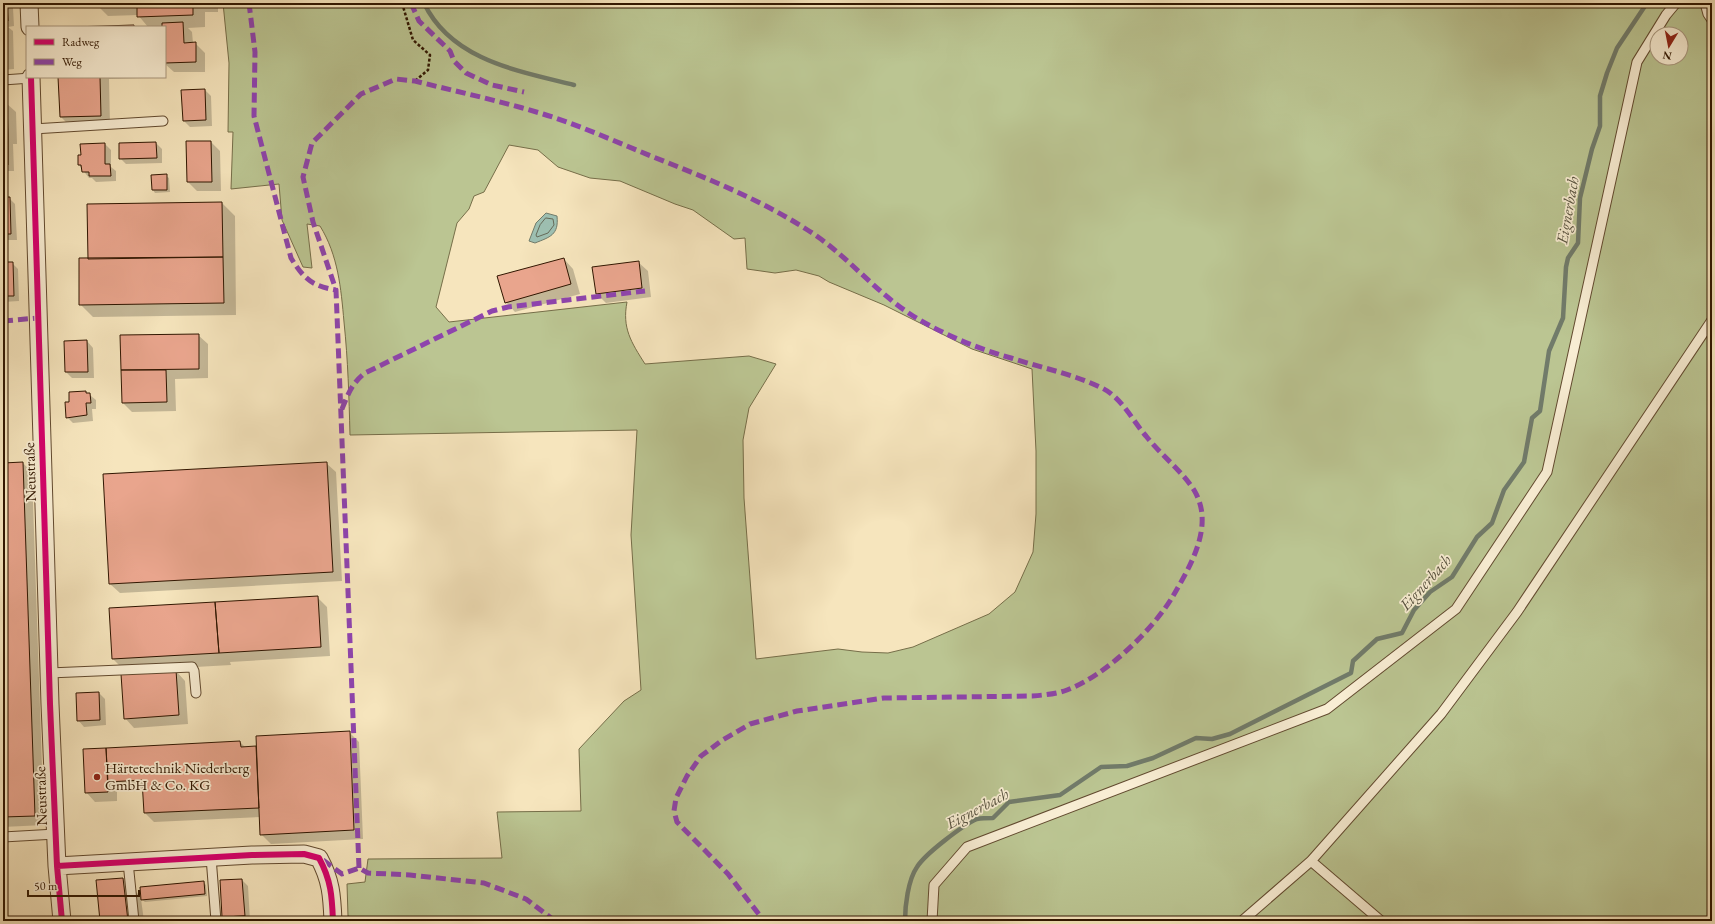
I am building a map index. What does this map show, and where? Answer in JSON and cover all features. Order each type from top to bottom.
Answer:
[{"type":"street","points":[[29,3],[30,26]]},
{"type":"street","name":"Neustraße","points":[[31,78],[49,673],[57,866],[62,921]]},
{"type":"street","points":[[57,866],[211,857],[304,854],[319,858],[328,874],[331,887],[333,921]]},
{"type":"lane","points":[[932,921],[934,885],[967,847],[1327,709],[1456,609],[1547,472],[1637,62],[1666,15],[1676,3]]},
{"type":"lane","points":[[1706,3],[1708,14],[1712,20]]},
{"type":"lane","points":[[3,80],[26,78]]},
{"type":"lane","points":[[33,129],[163,121]]},
{"type":"lane","points":[[1242,921],[1311,861],[1441,714],[1517,612],[1712,320]]},
{"type":"lane","points":[[49,673],[192,667],[194,671],[196,693]]},
{"type":"lane","points":[[3,838],[56,834]]},
{"type":"lane","points":[[211,857],[216,921]]},
{"type":"lane","points":[[1311,861],[1381,921]]},
{"type":"lane","points":[[128,862],[134,921]]},
{"type":"path","points":[[402,3],[413,40],[430,55],[428,70],[415,81]]},
{"type":"green space","points":[[223,3],[1712,3],[1712,921],[368,921],[348,916],[347,884],[365,882],[368,859],[502,858],[497,812],[581,811],[579,749],[624,701],[641,690],[631,535],[637,430],[350,435],[343,309],[338,272],[331,248],[320,226],[307,224],[312,268],[303,267],[282,220],[279,184],[231,189],[233,132],[228,132],[229,63]],"holes":[[[509,145],[538,150],[558,167],[590,178],[620,181],[693,210],[734,239],[745,238],[747,269],[775,273],[796,270],[819,276],[829,282],[884,305],[972,349],[1032,369],[1036,451],[1036,514],[1033,552],[1015,592],[989,614],[913,647],[888,653],[838,649],[756,659],[744,498],[743,440],[749,408],[776,364],[749,356],[645,364],[629,334],[626,320],[627,302],[449,322],[436,307],[457,223],[469,209],[474,196],[484,192]]]},
{"type":"water","points":[[546,213],[557,216],[557,227],[555,231],[549,237],[535,243],[529,241],[536,223]]},
{"type":"building","points":[[3,3],[7,3],[8,21],[3,21]]},
{"type":"building","points":[[137,3],[193,3],[193,15],[137,17]]},
{"type":"building","points":[[4,21],[5,60],[3,60]]},
{"type":"building","points":[[183,22],[184,43],[196,42],[196,62],[166,63],[166,26],[162,26],[162,23]]},
{"type":"building","points":[[134,25],[134,26],[103,26]]},
{"type":"building","points":[[58,78],[100,78],[101,116],[60,117]]},
{"type":"building","points":[[205,89],[206,120],[183,121],[181,90]]},
{"type":"building","points":[[3,102],[7,102],[8,135],[3,135]]},
{"type":"building","points":[[3,135],[8,135],[8,165],[3,165]]},
{"type":"building","points":[[186,141],[211,141],[212,182],[187,182]]},
{"type":"building","points":[[156,142],[157,158],[119,159],[119,143]]},
{"type":"building","points":[[105,143],[105,164],[110,164],[111,176],[89,176],[89,172],[82,172],[81,165],[78,165],[78,155],[81,155],[80,144]]},
{"type":"building","points":[[167,174],[167,190],[152,190],[151,175]]},
{"type":"building","points":[[3,197],[10,197],[11,234],[3,234]]},
{"type":"building","points":[[222,202],[223,257],[88,259],[87,204]]},
{"type":"building","points":[[223,257],[224,303],[79,305],[79,258]]},
{"type":"building","points":[[564,258],[571,284],[505,303],[497,276]]},
{"type":"building","points":[[639,261],[642,288],[596,294],[592,267]]},
{"type":"building","points":[[3,262],[13,262],[14,296],[3,296]]},
{"type":"building","points":[[199,334],[199,369],[121,370],[120,335]]},
{"type":"building","points":[[87,340],[88,372],[65,372],[64,341]]},
{"type":"building","points":[[121,370],[166,370],[167,402],[122,403]]},
{"type":"building","points":[[86,391],[86,393],[90,393],[91,403],[86,403],[87,415],[66,418],[65,402],[69,402],[69,392]]},
{"type":"building","points":[[23,462],[35,816],[3,817],[3,463]]},
{"type":"building","points":[[327,462],[333,572],[109,584],[103,474]]},
{"type":"building","points":[[318,596],[321,647],[219,653],[215,602]]},
{"type":"building","points":[[215,602],[219,653],[112,659],[109,608]]},
{"type":"building","points":[[176,670],[179,715],[124,719],[121,674]]},
{"type":"building","points":[[99,692],[100,720],[77,721],[76,693]]},
{"type":"building","points":[[350,731],[354,830],[260,835],[256,736]]},
{"type":"building","points":[[240,741],[241,747],[256,746],[259,808],[144,813],[142,780],[108,782],[106,748]]},
{"type":"building","points":[[106,748],[108,792],[85,793],[83,749]]},
{"type":"building","points":[[123,878],[128,921],[100,921],[96,880]]},
{"type":"building","points":[[242,879],[245,916],[222,917],[220,880]]},
{"type":"building","points":[[204,881],[205,894],[141,900],[140,887]]},
{"type":"building","points":[[245,916],[245,921],[223,921],[222,917]]},
{"type":"waterway","points":[[424,3],[436,22],[451,38],[469,50],[488,60],[509,68],[574,85]]},
{"type":"waterway","name":"Eignerbach","points":[[905,921],[906,901],[909,886],[917,867],[921,861],[945,840],[963,827],[977,819],[993,818],[1009,802],[1060,795],[1101,767],[1127,766],[1153,758],[1196,738],[1212,739],[1230,734],[1351,673],[1353,661],[1377,639],[1402,633],[1414,610],[1430,592],[1452,577],[1477,537],[1492,523],[1504,490],[1524,462],[1532,418],[1540,411],[1549,351],[1563,318],[1566,267],[1568,258],[1578,243],[1580,198],[1592,149],[1600,126],[1600,96],[1617,48],[1647,3]]},
{"type":"marked path","points":[[249,3],[255,52],[254,116],[291,258],[300,271],[309,280],[315,284],[336,290]]},
{"type":"marked path","points":[[411,3],[419,21],[450,51],[454,61],[466,73],[492,85],[524,92]]},
{"type":"marked path","points":[[359,868],[336,290],[313,222],[303,177],[312,143],[361,94],[396,79],[415,81],[527,109],[559,119],[738,192],[772,209],[821,239],[889,298],[903,309],[929,325],[975,346],[1080,379],[1109,392],[1121,403],[1152,443],[1189,483],[1200,503],[1202,517],[1198,544],[1187,571],[1173,596],[1141,637],[1112,663],[1082,683],[1067,690],[1032,696],[884,698],[797,711],[750,724],[721,741],[701,756],[687,776],[676,798],[674,811],[677,822],[728,874],[764,921]]},
{"type":"marked path","points":[[342,409],[348,394],[365,373],[492,311],[508,307],[645,291]]},
{"type":"marked path","points":[[3,321],[38,318]]},
{"type":"marked path","points":[[323,860],[342,874],[359,868],[368,873],[410,875],[484,883],[526,899],[555,921]]},
{"type":"cycle path","points":[[31,78],[50,704],[57,866],[62,921]]},
{"type":"cycle path","points":[[57,866],[252,855],[304,854],[319,858],[323,866],[330,888],[333,921]]},
{"type":"place","name":"Härtetechnik Niederberg GmbH & Co. KG","points":[[97,777]]}]
